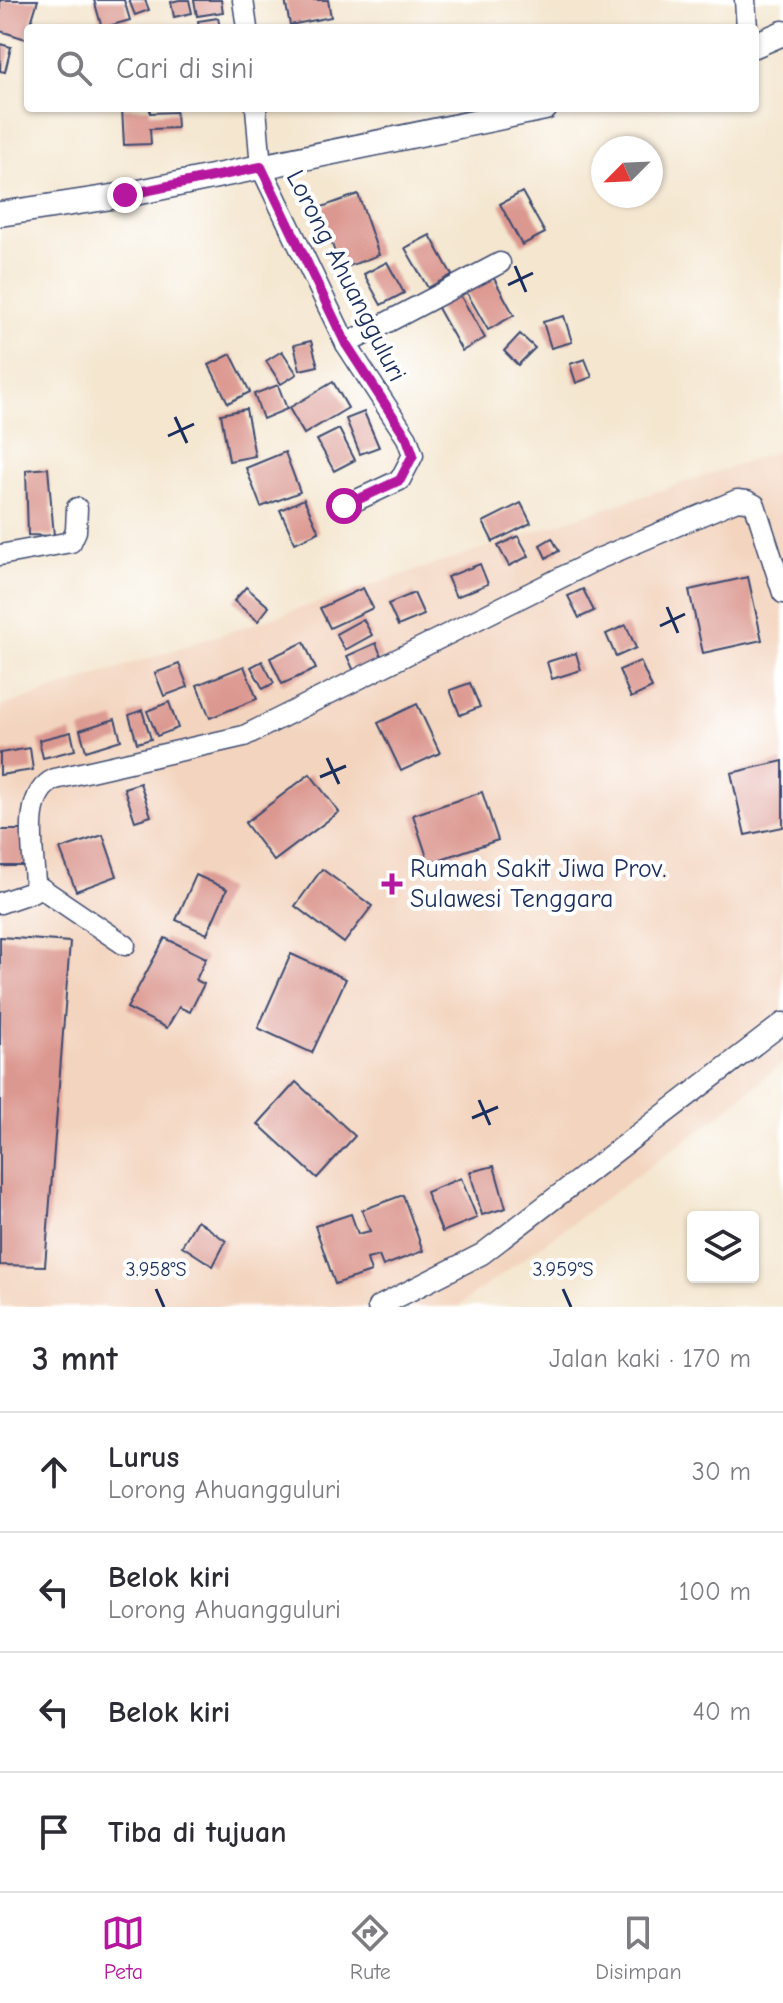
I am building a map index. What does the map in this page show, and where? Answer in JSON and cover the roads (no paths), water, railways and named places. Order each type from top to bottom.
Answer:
[{"type":"street","points":[[243,0],[246,24]]},
{"type":"street","points":[[745,0],[747,24]]},
{"type":"street","points":[[759,43],[783,33]]},
{"type":"street","points":[[256,112],[261,167]]},
{"type":"street","points":[[0,214],[125,195],[526,112]]},
{"type":"street","name":"Lorong Ahuangguluri","points":[[261,167],[346,344],[407,438],[413,455],[400,480],[344,506]]},
{"type":"street","points":[[346,344],[500,263]]},
{"type":"street","points":[[0,903],[32,892],[35,884],[33,809],[38,792],[45,784],[55,779],[244,736],[596,560],[737,500],[755,505],[783,593]]},
{"type":"street","points":[[0,555],[71,542],[76,531],[77,508]]},
{"type":"street","points":[[35,884],[125,945]]},
{"type":"street","points":[[378,1307],[482,1254],[783,1023]]},
{"type":"place","name":"Rumah Sakit Jiwa Prov. Sulawesi Tenggara","points":[[392,884]]}]
